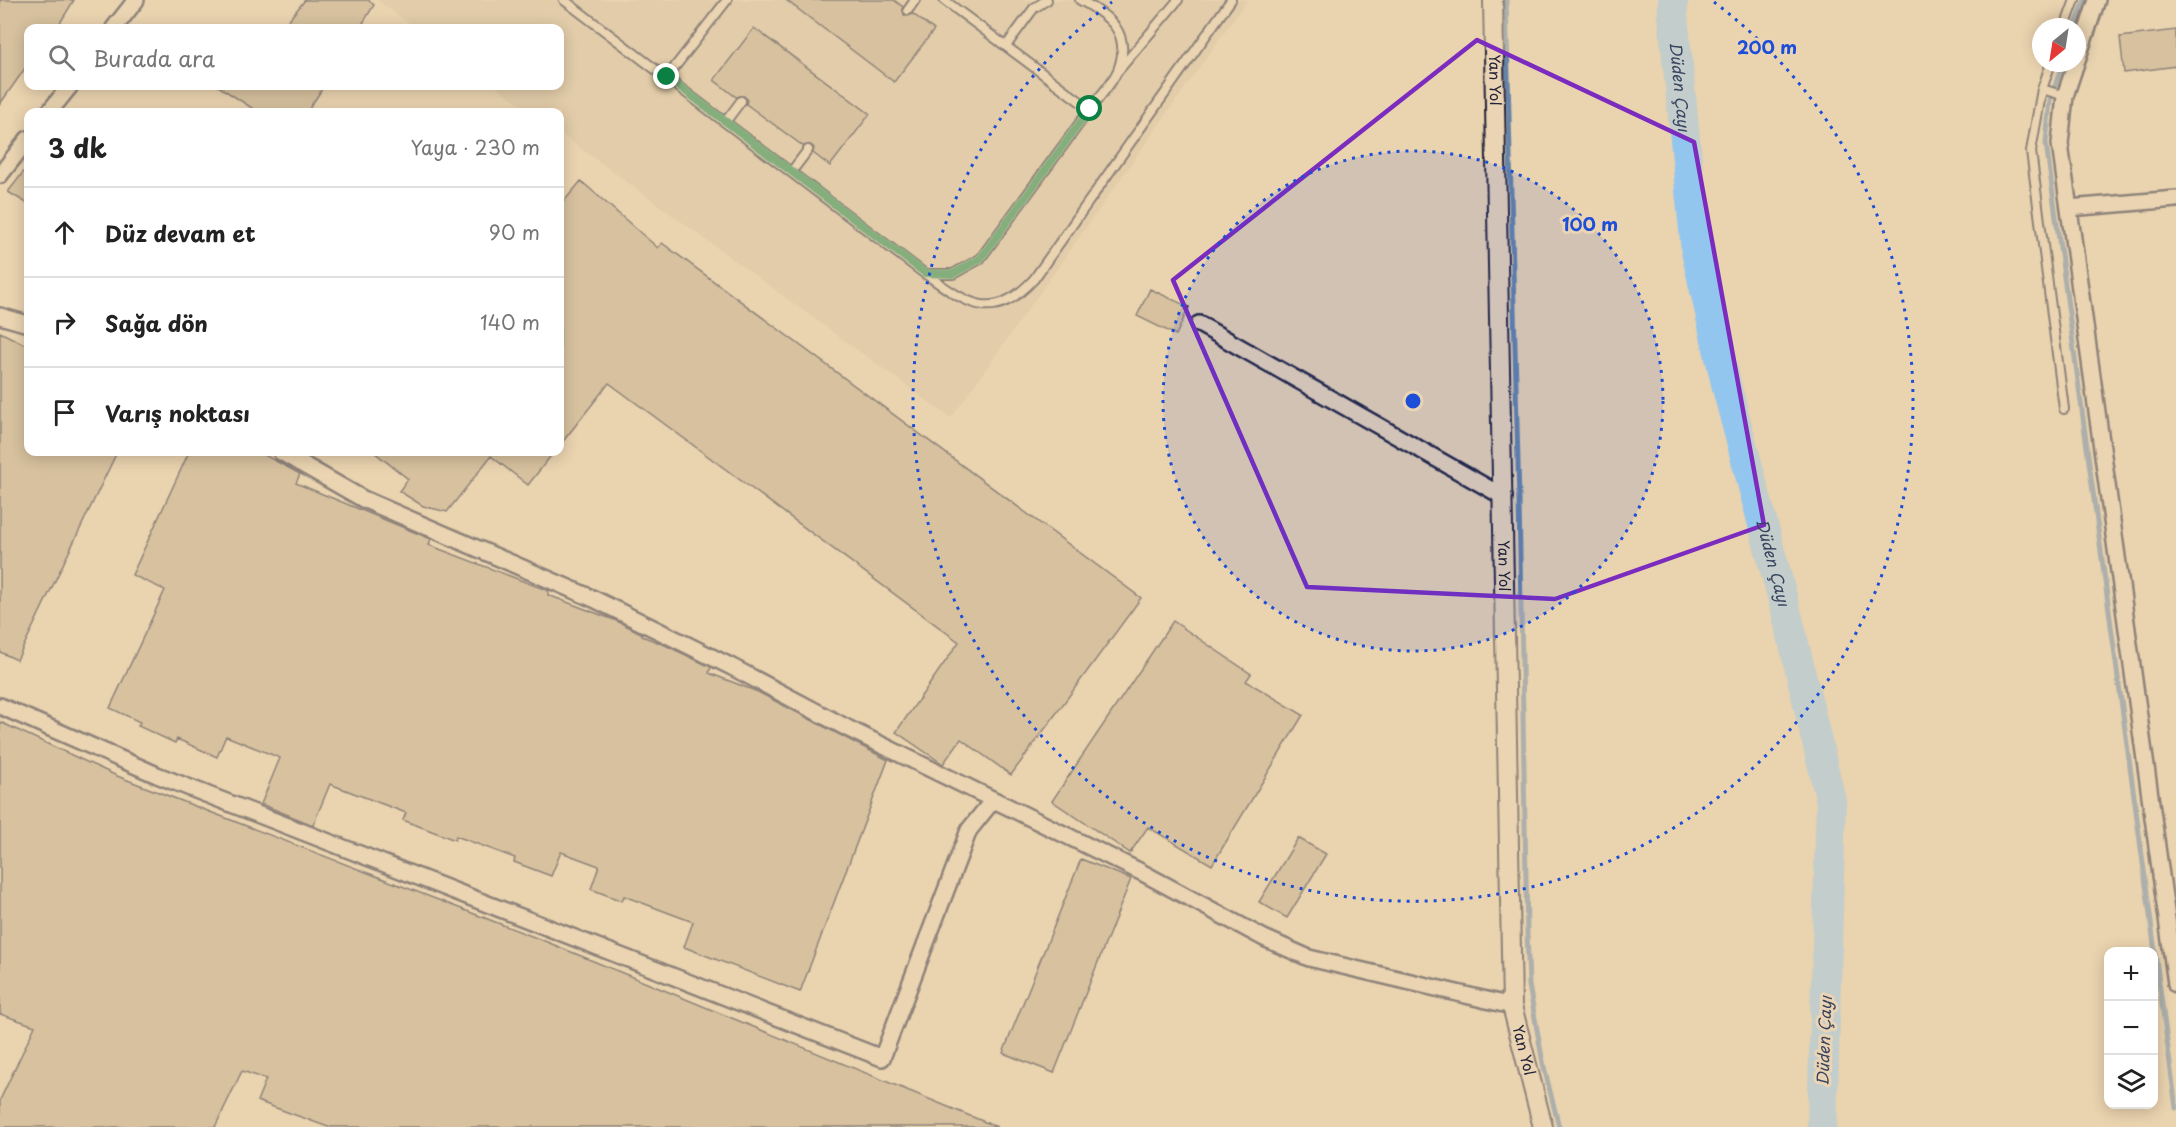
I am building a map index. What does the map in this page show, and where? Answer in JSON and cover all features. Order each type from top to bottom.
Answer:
[{"type":"street","points":[[117,24],[136,0]]},
{"type":"street","name":"Yan Yol","points":[[1492,0],[1512,1006],[1544,1127]]},
{"type":"street","points":[[2086,32],[2097,0]]},
{"type":"street","points":[[2072,72],[2064,96],[2060,144],[2176,984]]},
{"type":"street","points":[[52,108],[67,90]]},
{"type":"street","points":[[0,175],[24,144]]},
{"type":"street","points":[[2069,208],[2176,199]]},
{"type":"street","points":[[0,316],[24,323]]},
{"type":"street","points":[[1199,324],[1503,497]]},
{"type":"street","points":[[288,456],[363,499],[594,599],[732,667],[849,729],[1141,872],[1264,938],[1310,958],[1512,1006]]},
{"type":"street","points":[[0,706],[157,775],[882,1058],[969,830],[993,800]]},
{"type":"lane","points":[[564,0],[925,273],[954,294],[985,306],[999,304],[1020,294],[1035,279],[1231,0]]},
{"type":"lane","points":[[667,77],[726,0]]},
{"type":"lane","points":[[908,10],[915,0]]},
{"type":"lane","points":[[944,0],[1090,109]]},
{"type":"lane","points":[[1005,46],[1034,8],[1047,0]]},
{"type":"lane","points":[[1080,0],[1100,11],[1118,28],[1123,49],[1117,72]]},
{"type":"lane","points":[[925,273],[953,274],[980,259],[1117,72],[1178,0]]},
{"type":"lane","points":[[2068,18],[2075,0]]},
{"type":"lane","points":[[2049,72],[2031,151],[2064,408]]},
{"type":"lane","points":[[2044,89],[2064,96]]},
{"type":"lane","points":[[726,121],[741,101]]},
{"type":"lane","points":[[792,171],[808,150]]},
{"type":"highlighted area","points":[[1477,40],[1694,142],[1764,525],[1555,599],[1307,587],[1173,280]]},
{"type":"shaded area","points":[[377,0],[1247,0],[951,418],[564,136],[564,108],[526,108],[501,90],[564,90],[564,24],[410,24]]},
{"type":"building","points":[[0,0],[74,0],[59,24],[24,24],[24,70],[0,104]]},
{"type":"building","points":[[305,0],[368,0],[374,5],[362,24],[285,24]]},
{"type":"building","points":[[786,0],[894,0],[903,7],[904,15],[913,14],[934,30],[894,82]]},
{"type":"building","points":[[754,28],[870,114],[830,166],[813,153],[814,148],[811,145],[803,146],[746,104],[747,99],[744,96],[736,97],[714,80]]},
{"type":"building","points":[[2176,30],[2176,66],[2124,73],[2120,37]]},
{"type":"building","points":[[224,90],[321,90],[310,108],[252,108]]},
{"type":"building","points":[[24,171],[24,202],[8,192]]},
{"type":"building","points":[[581,181],[658,248],[662,243],[1141,598],[1011,775],[961,739],[943,764],[896,732],[959,642],[609,383],[564,440],[564,201]]},
{"type":"building","points":[[1150,289],[1189,307],[1176,335],[1137,316]]},
{"type":"building","points":[[0,332],[24,344],[24,456],[115,456],[17,660],[0,652]]},
{"type":"building","points":[[187,456],[266,456],[300,474],[296,483],[431,539],[429,545],[549,591],[548,595],[617,621],[643,634],[642,636],[711,667],[709,673],[758,692],[888,760],[800,992],[684,947],[693,922],[624,896],[622,901],[591,889],[599,866],[561,852],[551,876],[514,862],[515,858],[456,836],[455,840],[403,820],[406,813],[330,784],[313,825],[261,804],[280,758],[226,736],[217,757],[177,739],[175,743],[138,726],[140,722],[110,708],[165,590],[132,575]]},
{"type":"building","points":[[379,456],[491,456],[447,512],[423,506],[399,491],[408,479]]},
{"type":"building","points":[[491,456],[551,456],[528,485]]},
{"type":"building","points":[[1173,621],[1251,674],[1246,681],[1303,715],[1212,865],[1148,827],[1130,853],[1052,801]]},
{"type":"building","points":[[0,722],[117,776],[547,942],[997,1127],[328,1127],[257,1101],[266,1079],[242,1071],[215,1127],[0,1127],[0,1100],[35,1026],[0,1014]]},
{"type":"building","points":[[1298,838],[1326,854],[1287,918],[1259,902]]},
{"type":"building","points":[[1081,859],[1131,879],[1054,1073],[1003,1053]]},
{"type":"waterway","points":[[1506,0],[1529,985],[1543,1063],[1559,1127]]},
{"type":"waterway","name":"Düden Çayı","points":[[1673,0],[1696,251],[1727,388],[1788,619],[1831,801],[1822,1127]]},
{"type":"waterway","points":[[2078,18],[2085,0]]},
{"type":"waterway","points":[[2060,72],[2050,100],[2046,143],[2176,1108]]},
{"type":"route","points":[[667,77],[925,273],[939,275],[953,274],[980,259],[1090,109]]}]
